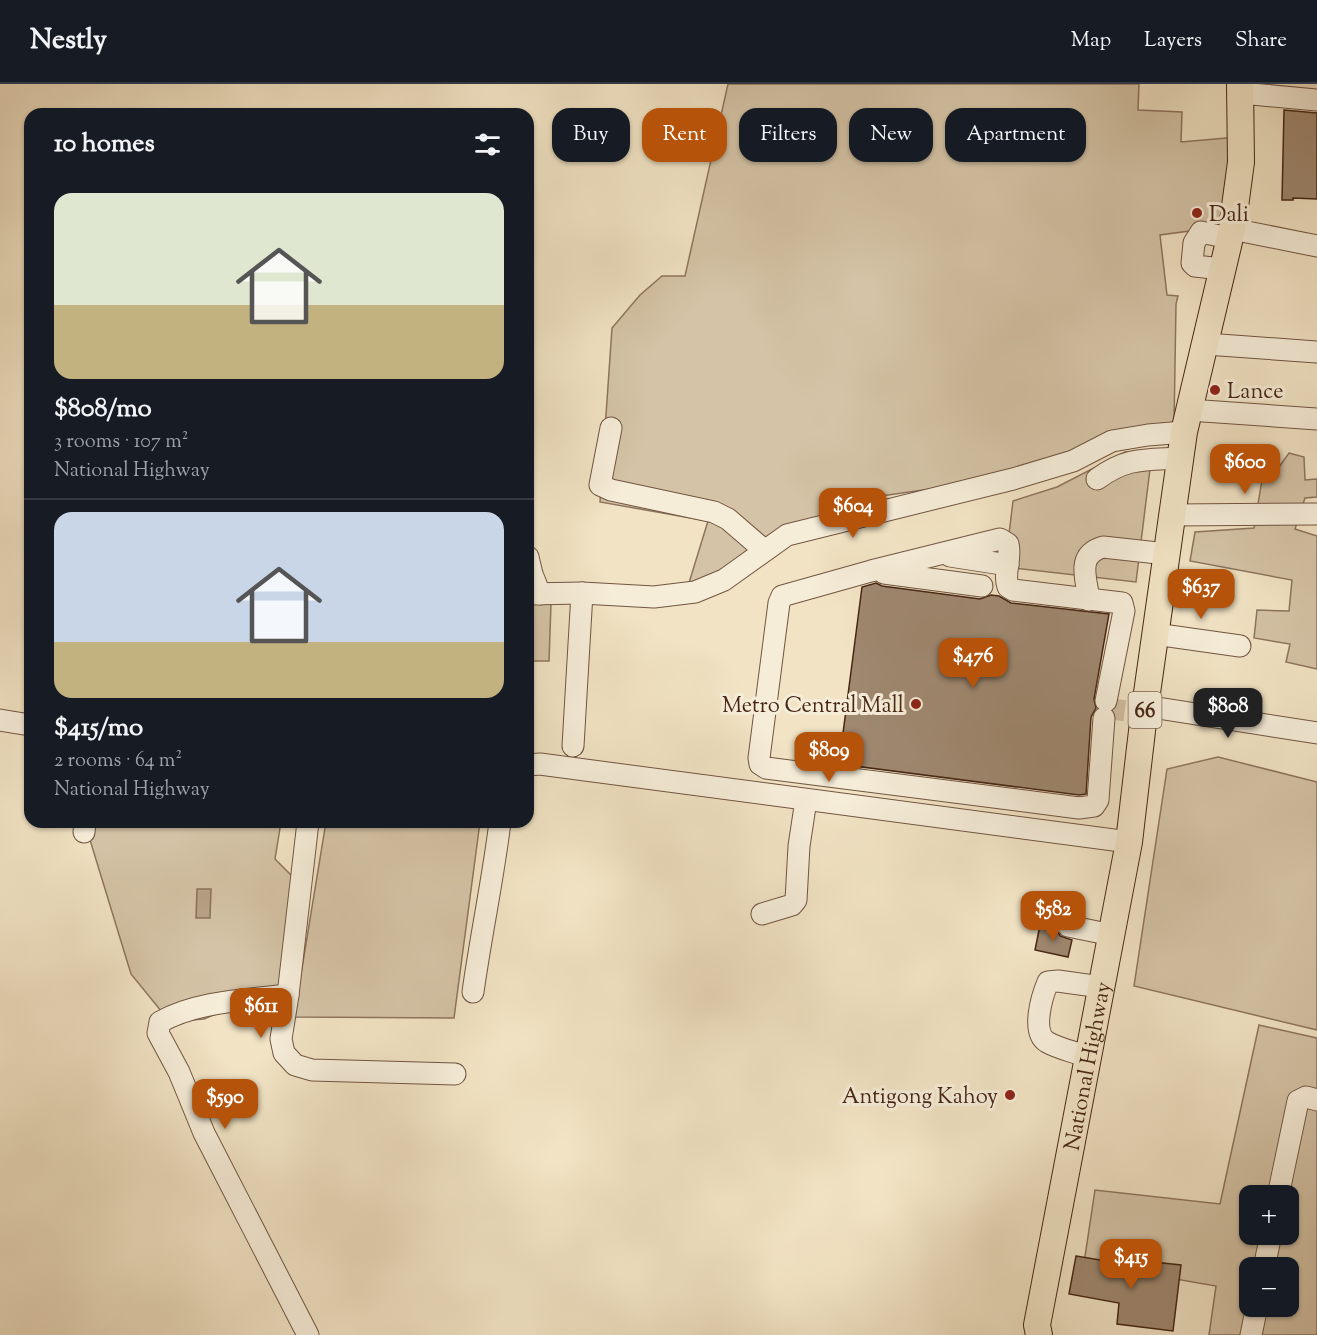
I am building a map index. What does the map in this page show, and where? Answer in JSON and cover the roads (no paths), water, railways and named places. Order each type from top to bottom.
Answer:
[{"type":"main road","name":"National Highway","points":[[1039,1335],[1037,1325],[1129,842],[1139,710],[1155,634],[1186,421],[1231,234],[1241,162],[1241,89]]},
{"type":"street","points":[[1241,89],[1317,100]]},
{"type":"street","points":[[1231,234],[1317,246]]},
{"type":"street","points":[[1206,344],[1317,352]]},
{"type":"street","points":[[534,594],[582,593],[654,597],[694,592],[724,580],[787,535],[1013,480],[1073,461],[1112,441],[1148,435],[1186,421],[1317,419]]},
{"type":"street","points":[[611,428],[600,485],[611,490],[714,512],[728,519],[764,550]]},
{"type":"street","points":[[1097,479],[1113,467],[1135,460],[1180,458]]},
{"type":"street","points":[[1172,515],[1317,514]]},
{"type":"street","points":[[1089,600],[1088,590],[1084,583],[1089,554],[1094,550],[1103,547],[1167,555]]},
{"type":"street","points":[[943,554],[1008,565],[1006,581],[1008,587],[1013,590],[1089,600],[1122,603],[1124,610],[1105,709],[1098,800],[1094,806],[1079,808],[766,768],[760,764],[782,596],[943,554]]},
{"type":"street","points":[[871,571],[982,586]]},
{"type":"street","points":[[573,746],[582,593]]},
{"type":"street","points":[[1155,634],[1240,646]]},
{"type":"street","points":[[1139,710],[1317,732]]},
{"type":"street","points":[[0,720],[24,724]]},
{"type":"street","points":[[534,764],[1129,842]]},
{"type":"street","points":[[762,914],[792,905],[796,900],[799,846],[806,800]]},
{"type":"street","points":[[307,828],[281,1039],[284,1053],[295,1065],[312,1070],[455,1074]]},
{"type":"street","points":[[473,992],[499,828]]},
{"type":"street","points":[[1068,926],[1112,936]]},
{"type":"street","points":[[1088,1057],[1045,1041],[1039,1024],[1041,999],[1048,982],[1058,981],[1101,987]]},
{"type":"street","points":[[288,995],[210,1005],[174,1014],[160,1022],[158,1033],[204,1132],[308,1335]]},
{"type":"street","points":[[1280,1185],[1298,1101],[1306,1097],[1317,1100]]},
{"type":"street","points":[[1251,1335],[1255,1317]]},
{"type":"tunnel","points":[[1104,708],[1127,711]]},
{"type":"place","name":"Dali","points":[[1197,213]]},
{"type":"place","name":"Lance","points":[[1215,390]]},
{"type":"place","name":"Metro Central Mall","points":[[916,704]]},
{"type":"place","name":"Antigong Kahoy","points":[[1010,1095]]}]
